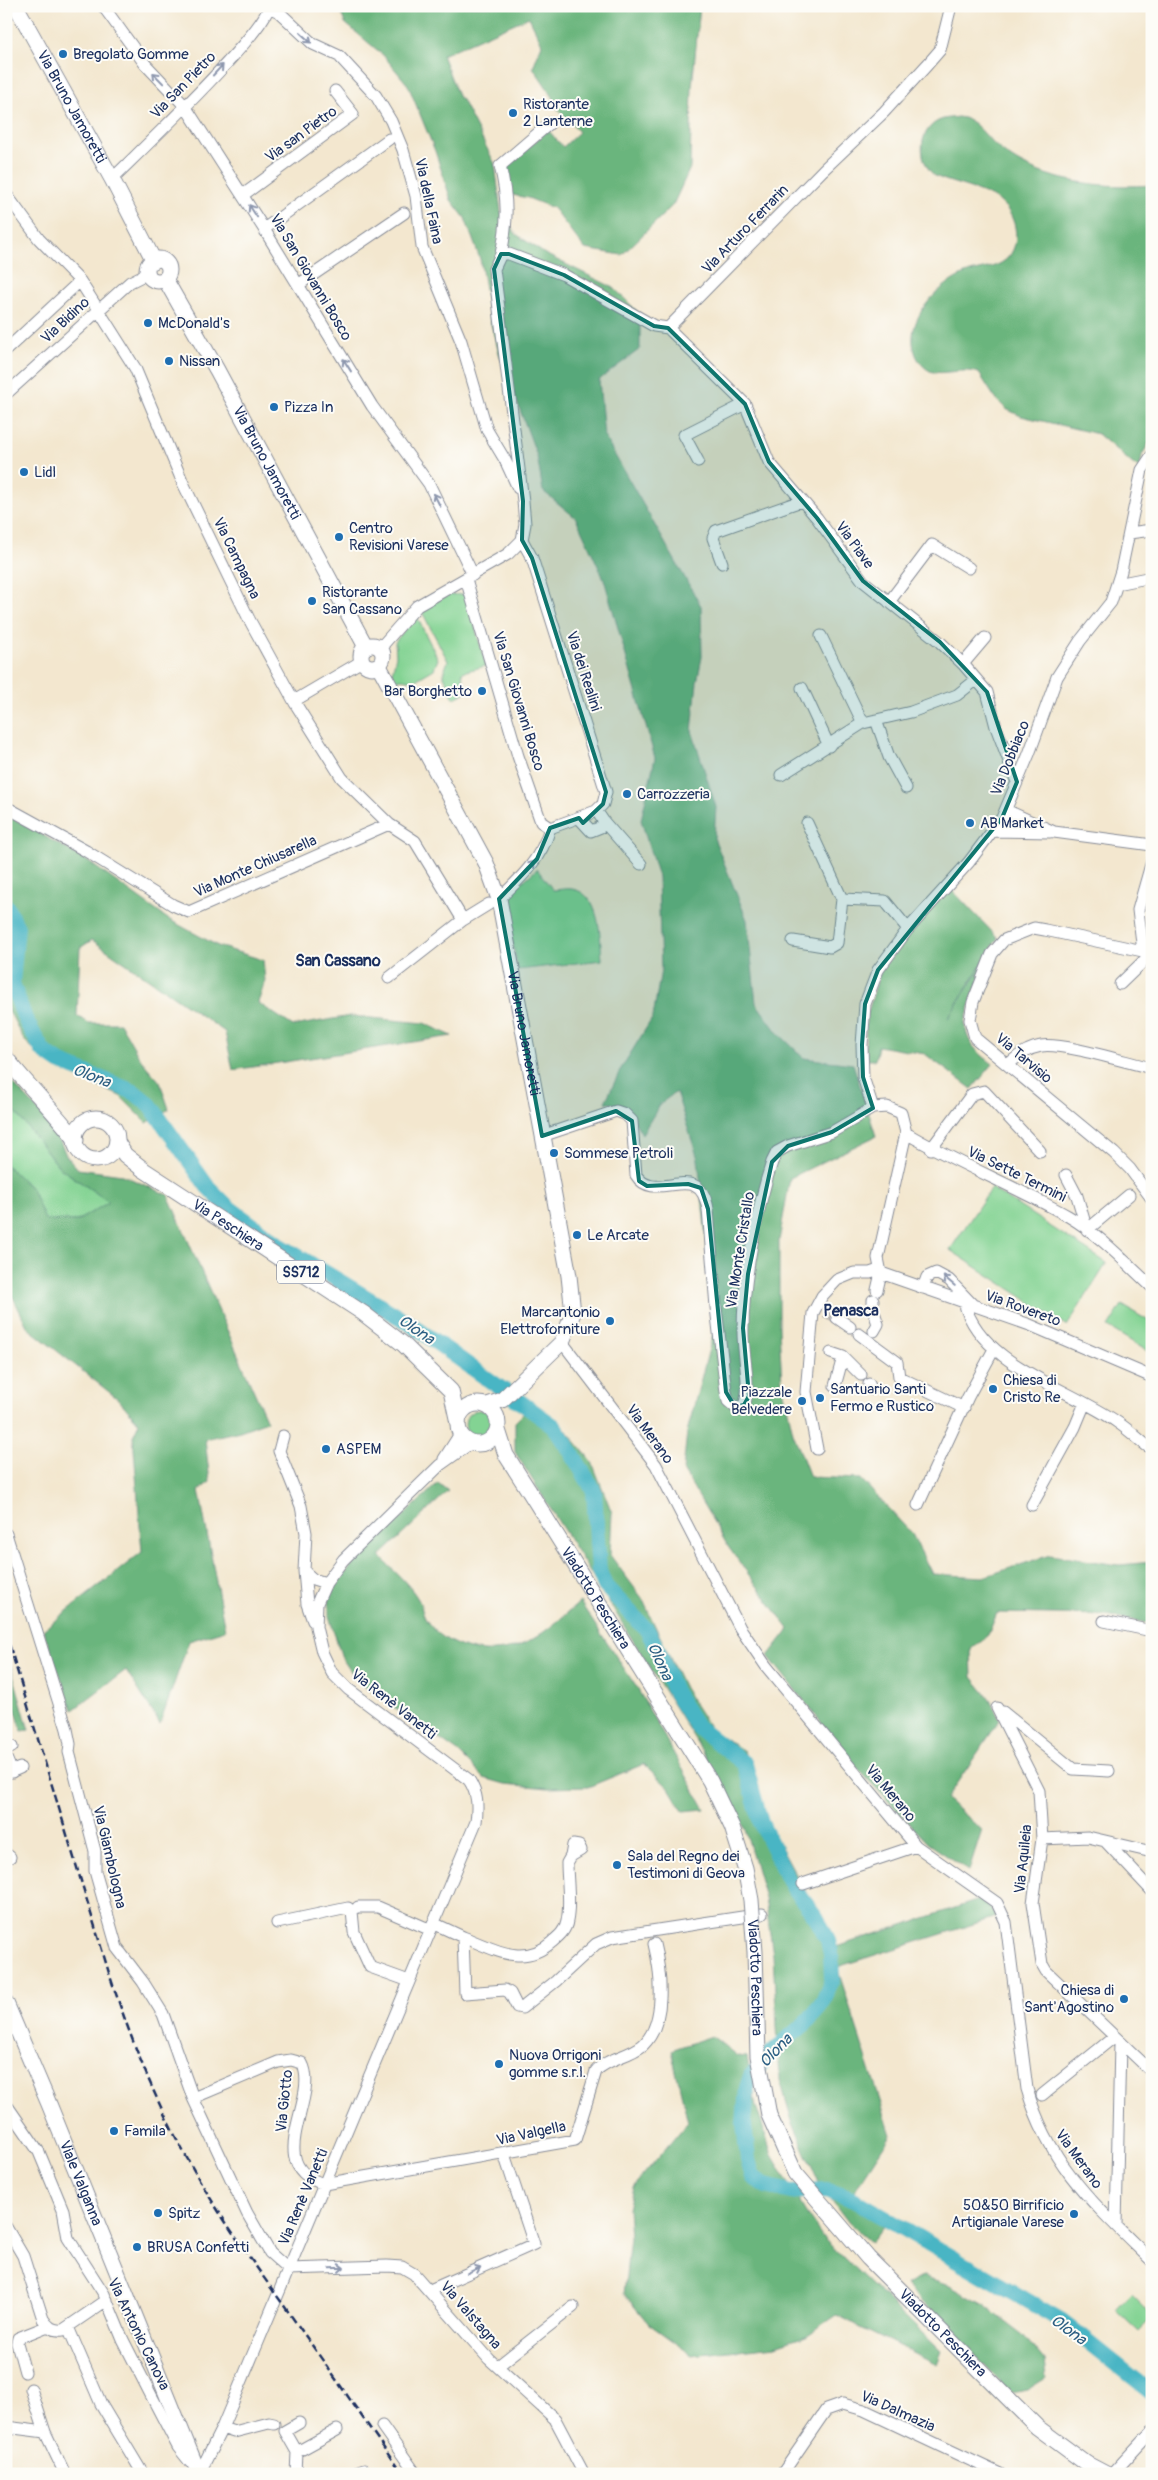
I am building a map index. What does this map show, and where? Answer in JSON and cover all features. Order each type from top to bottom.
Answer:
[{"type":"main road","name":"Via Bruno Jamoretti","points":[[16,6],[112,179],[151,267],[162,260],[168,265],[169,273],[165,279],[373,647]]},
{"type":"main road","points":[[373,647],[384,655],[378,666],[371,668],[362,661],[361,653],[373,647]]},
{"type":"main road","name":"Via Bruno Jamoretti","points":[[378,666],[482,855],[494,901],[569,1276],[573,1313],[562,1342],[515,1388],[491,1405]]},
{"type":"main road","name":"Via Peschiera","points":[[6,1058],[57,1114],[76,1140],[80,1152],[85,1157],[98,1160],[121,1161],[144,1170]]},
{"type":"main road","name":"Via Peschiera","points":[[57,1114],[87,1121],[98,1119],[111,1125],[117,1135],[117,1142],[125,1155],[144,1170],[363,1313],[403,1344],[451,1391],[491,1405]]},
{"type":"main road","points":[[76,1140],[79,1129],[87,1121]]},
{"type":"main road","points":[[98,1160],[111,1154],[117,1142]]},
{"type":"main road","points":[[451,1391],[466,1436],[506,1456]]},
{"type":"main road","points":[[466,1436],[462,1412],[466,1407],[491,1405],[498,1421],[498,1430],[506,1456]]},
{"type":"main road","points":[[466,1436],[490,1441],[498,1430]]},
{"type":"main road","name":"Viadotto Peschiera","points":[[506,1456],[710,1781],[732,1827],[745,1868],[751,1900],[755,1952],[758,2056],[769,2115],[795,2173],[868,2258],[1037,2427],[1087,2464],[1106,2474]]},
{"type":"main road","name":"Viale Valganna","points":[[6,2003],[155,2363],[198,2472]]},
{"type":"street","name":"Via San Giovanni Bosco","points":[[103,6],[133,49],[185,106],[243,195],[372,406],[429,484],[470,577],[518,756],[542,822],[550,828]]},
{"type":"street","name":"Via San Pietro","points":[[112,179],[185,106],[264,20],[269,6]]},
{"type":"street","name":"Via della Faina","points":[[269,6],[279,12],[312,44],[339,56],[376,96],[391,121],[406,159],[416,196],[422,247],[461,341],[487,430],[506,460],[523,501]]},
{"type":"street","name":"Via Arturo Ferrarin","points":[[668,328],[823,170],[884,112],[927,65],[940,50],[951,6]]},
{"type":"street","name":"Via san Pietro","points":[[243,195],[352,114],[335,91]]},
{"type":"street","points":[[373,647],[417,606],[508,554],[522,540],[525,524],[523,501],[494,269],[501,254],[506,228],[507,195],[500,166],[550,123]]},
{"type":"street","points":[[264,229],[389,139]]},
{"type":"street","name":"Via Campagna","points":[[6,194],[39,239],[80,281],[135,368],[183,482],[249,619],[294,701],[342,778],[389,824],[415,841],[463,920]]},
{"type":"street","points":[[298,285],[404,213]]},
{"type":"street","points":[[501,254],[509,254],[564,274],[654,326],[668,328]]},
{"type":"street","name":"Via Bidino","points":[[6,394],[99,309],[130,282],[151,267]]},
{"type":"street","points":[[6,350],[80,281]]},
{"type":"street","name":"Via Piave","points":[[668,328],[745,404],[769,462],[817,518],[863,581],[940,642],[963,664],[987,692],[996,727],[1017,782]]},
{"type":"street","points":[[698,461],[684,435],[745,404]]},
{"type":"street","name":"Via Dobbiaco","points":[[873,1108],[866,1090],[862,1066],[865,1004],[878,970],[908,929],[968,862],[1006,810],[1057,677],[1080,641],[1111,602],[1129,533],[1142,470],[1152,455]]},
{"type":"street","points":[[722,563],[714,538],[716,531],[801,501]]},
{"type":"street","points":[[1129,533],[1152,530]]},
{"type":"street","name":"Via dei Realini","points":[[522,540],[532,558],[606,792],[603,804],[596,811]]},
{"type":"street","points":[[889,602],[932,545],[969,568]]},
{"type":"street","points":[[1117,584],[1152,577]]},
{"type":"street","points":[[821,636],[863,723]]},
{"type":"street","points":[[963,664],[985,638]]},
{"type":"street","points":[[294,701],[362,661]]},
{"type":"street","points":[[781,775],[863,723],[911,712],[957,695],[976,680]]},
{"type":"street","points":[[802,688],[829,746]]},
{"type":"street","points":[[876,720],[889,757],[906,788]]},
{"type":"street","name":"Via Monte Chiusarella","points":[[6,807],[86,851],[173,905],[189,912],[389,824]]},
{"type":"street","points":[[1006,810],[1054,832]]},
{"type":"street","points":[[389,978],[463,920],[494,901],[537,859],[546,842],[550,828],[596,811],[641,864]]},
{"type":"street","points":[[579,818],[591,830],[601,826],[604,822]]},
{"type":"street","points":[[793,942],[830,947],[837,942],[842,898],[807,823]]},
{"type":"street","points":[[992,831],[1054,832],[1152,845]]},
{"type":"street","points":[[1120,984],[1149,950],[1138,922],[1138,910],[1152,861]]},
{"type":"street","points":[[842,898],[885,901],[908,929]]},
{"type":"street","name":"Via Tarvisio","points":[[1149,950],[1034,928],[1004,940],[992,954],[973,1002],[970,1020],[975,1038],[1114,1153],[1130,1168],[1152,1199]]},
{"type":"street","points":[[1008,1065],[1029,1050],[1041,1046],[1056,1046],[1152,1068]]},
{"type":"street","name":"Via Sette Termini","points":[[931,1149],[972,1094],[984,1091],[1040,1151]]},
{"type":"street","points":[[864,1334],[878,1324],[873,1309],[880,1272],[878,1258],[906,1133],[901,1113],[887,1107],[873,1108]]},
{"type":"street","name":"Via Monte Cristallo","points":[[542,1136],[616,1110],[625,1114],[632,1121],[636,1175],[639,1182],[647,1186],[688,1184],[701,1188],[706,1196],[708,1209],[716,1315],[726,1392],[728,1401],[735,1408],[744,1405],[749,1396],[744,1359],[743,1328],[748,1274],[772,1162],[777,1152],[788,1146],[832,1132],[873,1108]]},
{"type":"street","name":"Via Sette Termini","points":[[906,1133],[931,1149],[1069,1217],[1087,1230],[1152,1288]]},
{"type":"street","name":"Via Sette Termini","points":[[1066,1175],[1076,1196],[1087,1230]]},
{"type":"street","points":[[1087,1230],[1129,1195]]},
{"type":"street","points":[[817,1449],[806,1392],[821,1350],[810,1322],[820,1310],[822,1296],[837,1280],[854,1273],[880,1272]]},
{"type":"street","name":"Via Rovereto","points":[[880,1272],[1030,1325],[1152,1377]]},
{"type":"street","points":[[923,1288],[932,1274],[940,1274],[949,1280],[976,1307]]},
{"type":"street","points":[[964,1302],[974,1329],[994,1349],[1012,1362],[1117,1422],[1147,1446]]},
{"type":"street","points":[[837,1318],[864,1334],[897,1362],[898,1377],[964,1408]]},
{"type":"street","name":"Via Merano","points":[[562,1342],[656,1465],[740,1628],[766,1666],[916,1846],[997,1903],[1002,1910],[1006,1922],[1026,2090],[1034,2114],[1047,2143],[1065,2169],[1096,2207],[1152,2260]]},
{"type":"street","points":[[918,1504],[994,1349]]},
{"type":"street","points":[[821,1350],[843,1357],[869,1383]]},
{"type":"street","points":[[835,1386],[843,1357]]},
{"type":"street","points":[[1032,1505],[1076,1427],[1085,1403]]},
{"type":"street","points":[[283,1436],[279,1450],[301,1506],[306,1533],[304,1571],[307,1604],[316,1627]]},
{"type":"street","name":"Via Renè Vanetti","points":[[198,2472],[222,2428],[476,1822],[478,1808],[473,1787],[460,1773],[348,1689],[332,1672],[322,1652],[316,1627],[317,1603],[326,1583],[343,1560],[440,1465],[466,1436]]},
{"type":"street","name":"Via Giambologna","points":[[6,1534],[67,1729],[70,1744],[69,1752],[95,1851],[95,1871],[117,1948],[143,1982],[163,2014],[193,2098],[247,2213],[270,2253],[288,2269]]},
{"type":"street","points":[[304,1571],[313,1578],[326,1583]]},
{"type":"street","points":[[1104,1621],[1152,1631]]},
{"type":"street","name":"Via Aquileia","points":[[1109,1771],[1073,1769],[997,1708],[1039,1791],[1042,1839],[1033,1903],[1042,1964],[1046,1971],[1152,2072]]},
{"type":"street","points":[[6,1758],[13,1771]]},
{"type":"street","points":[[1042,1839],[1088,1837],[1152,1852]]},
{"type":"street","points":[[1106,1842],[1152,1891]]},
{"type":"street","points":[[803,1884],[916,1846]]},
{"type":"street","points":[[358,1907],[378,1907],[512,1956],[526,1956],[543,1950],[562,1934],[567,1921],[567,1863],[571,1856]]},
{"type":"street","points":[[277,1922],[348,1908],[352,1911],[354,1932],[370,1967],[409,1982]]},
{"type":"street","points":[[463,1937],[464,1993],[505,1990],[510,1993],[517,2007],[522,2008],[556,1981],[596,1944],[612,1937],[762,1914]]},
{"type":"street","name":"Via Valgella","points":[[324,2184],[504,2154],[575,2140],[596,2072],[600,2066],[621,2058],[643,2045],[654,2026],[662,1990],[654,1944]]},
{"type":"street","points":[[1042,2095],[1117,2040]]},
{"type":"street","points":[[1116,2226],[1117,2040]]},
{"type":"street","name":"Via Giotto","points":[[193,2098],[278,2062],[291,2060],[302,2063],[306,2069],[293,2153],[297,2166],[314,2181],[324,2184]]},
{"type":"street","name":"Via Antonio Canova","points":[[6,2104],[39,2152],[63,2210],[68,2238],[107,2300],[123,2340],[178,2447],[198,2472]]},
{"type":"street","points":[[430,2290],[534,2244],[504,2154]]},
{"type":"street","points":[[6,2227],[23,2256],[43,2319],[48,2326],[55,2330],[68,2327],[107,2300]]},
{"type":"street","name":"Via Valstagna","points":[[288,2269],[402,2267],[414,2274],[498,2366],[555,2419],[584,2474]]},
{"type":"street","points":[[498,2366],[573,2307]]},
{"type":"street","points":[[25,2372],[16,2343],[18,2338],[48,2326]]},
{"type":"street","points":[[68,2327],[101,2404],[143,2474]]},
{"type":"street","points":[[31,2388],[45,2432],[65,2474]]},
{"type":"street","name":"Via Dalmazia","points":[[782,2474],[826,2410],[843,2404],[864,2410],[1000,2474]]},
{"type":"street","points":[[222,2428],[231,2432],[269,2423],[274,2424]]},
{"type":"street","points":[[296,2474],[298,2452],[285,2430],[299,2423]]},
{"type":"street","points":[[382,2426],[416,2474]]},
{"type":"street","points":[[6,2427],[45,2432]]},
{"type":"street","points":[[298,2452],[337,2430]]},
{"type":"street","points":[[1112,2474],[1152,2431]]},
{"type":"street","points":[[353,2474],[364,2470],[366,2474]]},
{"type":"highlighted area","points":[[501,254],[509,254],[564,275],[654,326],[668,328],[745,404],[769,462],[817,518],[863,581],[940,642],[987,692],[1017,782],[1002,818],[878,970],[865,1004],[862,1045],[863,1077],[873,1108],[832,1132],[788,1146],[772,1162],[748,1274],[743,1328],[749,1396],[744,1405],[735,1407],[726,1392],[708,1209],[701,1188],[688,1184],[647,1186],[639,1181],[632,1121],[616,1111],[542,1136],[499,899],[537,859],[550,828],[579,818],[583,823],[603,804],[606,792],[532,558],[522,540],[523,501],[494,269]]},
{"type":"green space","points":[[338,6],[700,6],[692,87],[690,168],[673,205],[622,255],[585,249],[553,208],[528,198],[512,195],[506,167],[548,130],[563,147],[579,132],[557,108],[553,97],[533,67],[542,44],[529,17],[442,55],[459,98],[461,98],[495,164],[501,212],[516,234],[545,254],[614,288],[640,314],[640,349],[599,380],[604,436],[701,606],[702,657],[697,682],[692,731],[716,807],[714,838],[747,920],[756,1003],[777,1032],[804,1058],[853,1064],[876,1136],[790,1178],[779,1241],[779,1328],[782,1384],[793,1433],[810,1477],[861,1479],[912,1534],[932,1574],[983,1577],[1050,1555],[1119,1565],[1152,1562],[1152,1624],[1107,1615],[997,1613],[988,1635],[971,1649],[972,1677],[990,1699],[1000,1720],[946,1799],[982,1830],[969,1871],[928,1843],[860,1771],[768,1656],[789,1629],[729,1548],[683,1470],[687,1432],[715,1326],[698,1159],[676,1092],[661,1103],[642,1134],[626,1107],[605,1102],[622,1067],[653,1017],[661,970],[658,877],[641,820],[655,758],[604,579],[576,518],[543,491],[537,456],[499,353],[491,324],[480,259],[465,218],[451,200],[435,151],[408,85],[383,55],[345,23]]},
{"type":"green space","points":[[958,117],[973,123],[1008,156],[1054,177],[1104,185],[1152,185],[1152,233],[1149,241],[1152,252],[1152,438],[1142,455],[1140,468],[1098,434],[1021,416],[1006,409],[995,398],[979,373],[972,371],[940,373],[930,371],[918,359],[913,343],[913,332],[916,321],[928,301],[955,279],[970,272],[993,267],[1001,263],[1013,250],[1015,241],[1016,232],[1011,215],[999,201],[984,193],[935,176],[925,163],[922,147],[926,132],[938,121]]},
{"type":"green space","points":[[466,594],[486,666],[462,672],[465,693],[454,698],[443,674],[448,661],[421,610],[448,595]]},
{"type":"green space","points":[[416,615],[438,659],[434,669],[414,681],[401,679],[395,681],[392,673],[396,656],[395,642]]},
{"type":"green space","points":[[6,814],[86,860],[168,919],[218,946],[263,960],[265,981],[258,1003],[293,1026],[350,1016],[424,1023],[452,1036],[233,1070],[225,1032],[92,940],[80,948],[77,1016],[89,1023],[120,1023],[141,1060],[160,1082],[169,1109],[147,1123],[120,1096],[50,1064],[24,1040],[6,1005]]},
{"type":"green space","points":[[537,869],[553,890],[572,889],[582,892],[589,899],[594,907],[597,918],[602,960],[518,970],[504,898]]},
{"type":"green space","points":[[948,886],[998,938],[948,1018],[985,961],[965,1022],[968,1036],[973,1046],[993,1064],[972,1089],[925,1054],[878,1046],[875,1060],[865,1060],[866,1019],[880,971]]},
{"type":"green space","points":[[6,1076],[54,1127],[66,1155],[78,1169],[122,1175],[168,1195],[267,1421],[240,1431],[205,1439],[210,1482],[199,1490],[225,1630],[189,1641],[160,1724],[126,1670],[73,1710],[43,1630],[142,1552],[133,1436],[139,1423],[118,1399],[28,1328],[6,1283],[6,1165],[32,1189],[45,1220],[77,1221],[109,1202],[60,1168],[6,1100]]},
{"type":"green space","points":[[6,1100],[60,1168],[110,1202],[77,1221],[44,1221],[32,1189],[6,1165]]},
{"type":"green space","points":[[991,1188],[1107,1263],[1067,1326],[950,1250]]},
{"type":"green space","points":[[1122,1305],[1152,1323],[1152,1354],[1108,1327]]},
{"type":"green space","points":[[534,1403],[562,1425],[592,1462],[612,1513],[610,1555],[642,1598],[684,1688],[711,1730],[744,1751],[764,1816],[836,1947],[979,1900],[990,1908],[996,1917],[837,1967],[891,2135],[853,2193],[889,2219],[871,2242],[849,2223],[820,2185],[792,2121],[780,2080],[773,1955],[765,1898],[745,1829],[719,1778],[515,1452],[515,1422]]},
{"type":"green space","points":[[479,1410],[489,1414],[493,1424],[489,1434],[479,1438],[469,1434],[465,1424],[469,1414]]},
{"type":"green space","points":[[438,1483],[448,1491],[380,1556],[414,1593],[426,1620],[434,1630],[455,1644],[468,1648],[480,1651],[506,1650],[535,1638],[580,1602],[637,1688],[705,1809],[683,1811],[669,1788],[644,1764],[588,1787],[548,1788],[505,1784],[484,1778],[458,1752],[358,1682],[342,1658],[329,1616],[329,1596],[352,1565]]},
{"type":"green space","points":[[6,1650],[29,1730],[22,1731],[6,1679]]},
{"type":"green space","points":[[712,2036],[737,2056],[747,2057],[756,2106],[772,2155],[806,2213],[824,2239],[942,2352],[937,2365],[837,2315],[806,2336],[775,2346],[692,2355],[649,2324],[624,2294],[630,2237],[628,2209],[633,2187],[688,2122],[671,2050]]},
{"type":"green space","points":[[923,2276],[946,2284],[984,2305],[1023,2335],[1044,2361],[1046,2378],[1027,2390],[1011,2393],[906,2285]]},
{"type":"green space","points":[[1131,2294],[1152,2315],[1152,2319],[1139,2332],[1116,2310]]},
{"type":"waterway","name":"Olona","points":[[6,906],[17,927],[12,983],[25,1019],[43,1051],[59,1062],[134,1092],[150,1105],[207,1186],[228,1207],[281,1246],[409,1323],[554,1426],[567,1445],[594,1491],[599,1571],[605,1586],[647,1630],[657,1648],[674,1691],[697,1727],[745,1764],[761,1823],[791,1885],[816,1917],[828,1940],[831,1954],[832,1980],[823,2002],[809,2020],[769,2055],[751,2076],[747,2088],[744,2124],[748,2160],[753,2177],[766,2186],[791,2192],[827,2190],[852,2199],[1062,2321],[1152,2393]]},
{"type":"tunnel","points":[[825,1312],[837,1318]]},
{"type":"railway","points":[[6,1634],[109,1973],[125,2021],[153,2090],[197,2177],[232,2232],[402,2474]]},
{"type":"place","name":"Bregolato Gomme","points":[[63,54]]},
{"type":"place","name":"Ristorante 2 Lanterne","points":[[513,113]]},
{"type":"place","name":"McDonald's","points":[[148,323]]},
{"type":"place","name":"Nissan","points":[[169,361]]},
{"type":"place","name":"Pizza In","points":[[274,407]]},
{"type":"place","name":"Lidl","points":[[24,472]]},
{"type":"place","name":"Centro Revisioni Varese","points":[[339,537]]},
{"type":"place","name":"Ristorante San Cassano","points":[[312,601]]},
{"type":"place","name":"Bar Borghetto","points":[[482,691]]},
{"type":"place","name":"Carrozzeria","points":[[627,794]]},
{"type":"place","name":"AB Market","points":[[970,823]]},
{"type":"place","name":"Sommese Petroli","points":[[554,1153]]},
{"type":"place","name":"Le Arcate","points":[[577,1235]]},
{"type":"place","name":"Marcantonio Elettroforniture","points":[[610,1321]]},
{"type":"place","name":"Chiesa di Cristo Re","points":[[993,1389]]},
{"type":"place","name":"Santuario Santi Fermo e Rustico","points":[[820,1398]]},
{"type":"place","name":"Piazzale Belvedere","points":[[802,1401]]},
{"type":"place","name":"ASPEM","points":[[326,1449]]},
{"type":"place","name":"Sala del Regno dei Testimoni di Geova","points":[[617,1865]]},
{"type":"place","name":"Chiesa di Sant'Agostino","points":[[1124,1999]]},
{"type":"place","name":"Nuova Orrigoni gomme s.r.l.","points":[[499,2064]]},
{"type":"place","name":"Famila","points":[[114,2131]]},
{"type":"place","name":"Spitz","points":[[158,2213]]},
{"type":"place","name":"50&50 Birrificio Artigianale Varese","points":[[1074,2214]]},
{"type":"place","name":"BRUSA Confetti","points":[[137,2247]]},
{"type":"district","name":"San Cassano","points":[[338,960]]},
{"type":"district","name":"Penasca","points":[[851,1310]]}]
